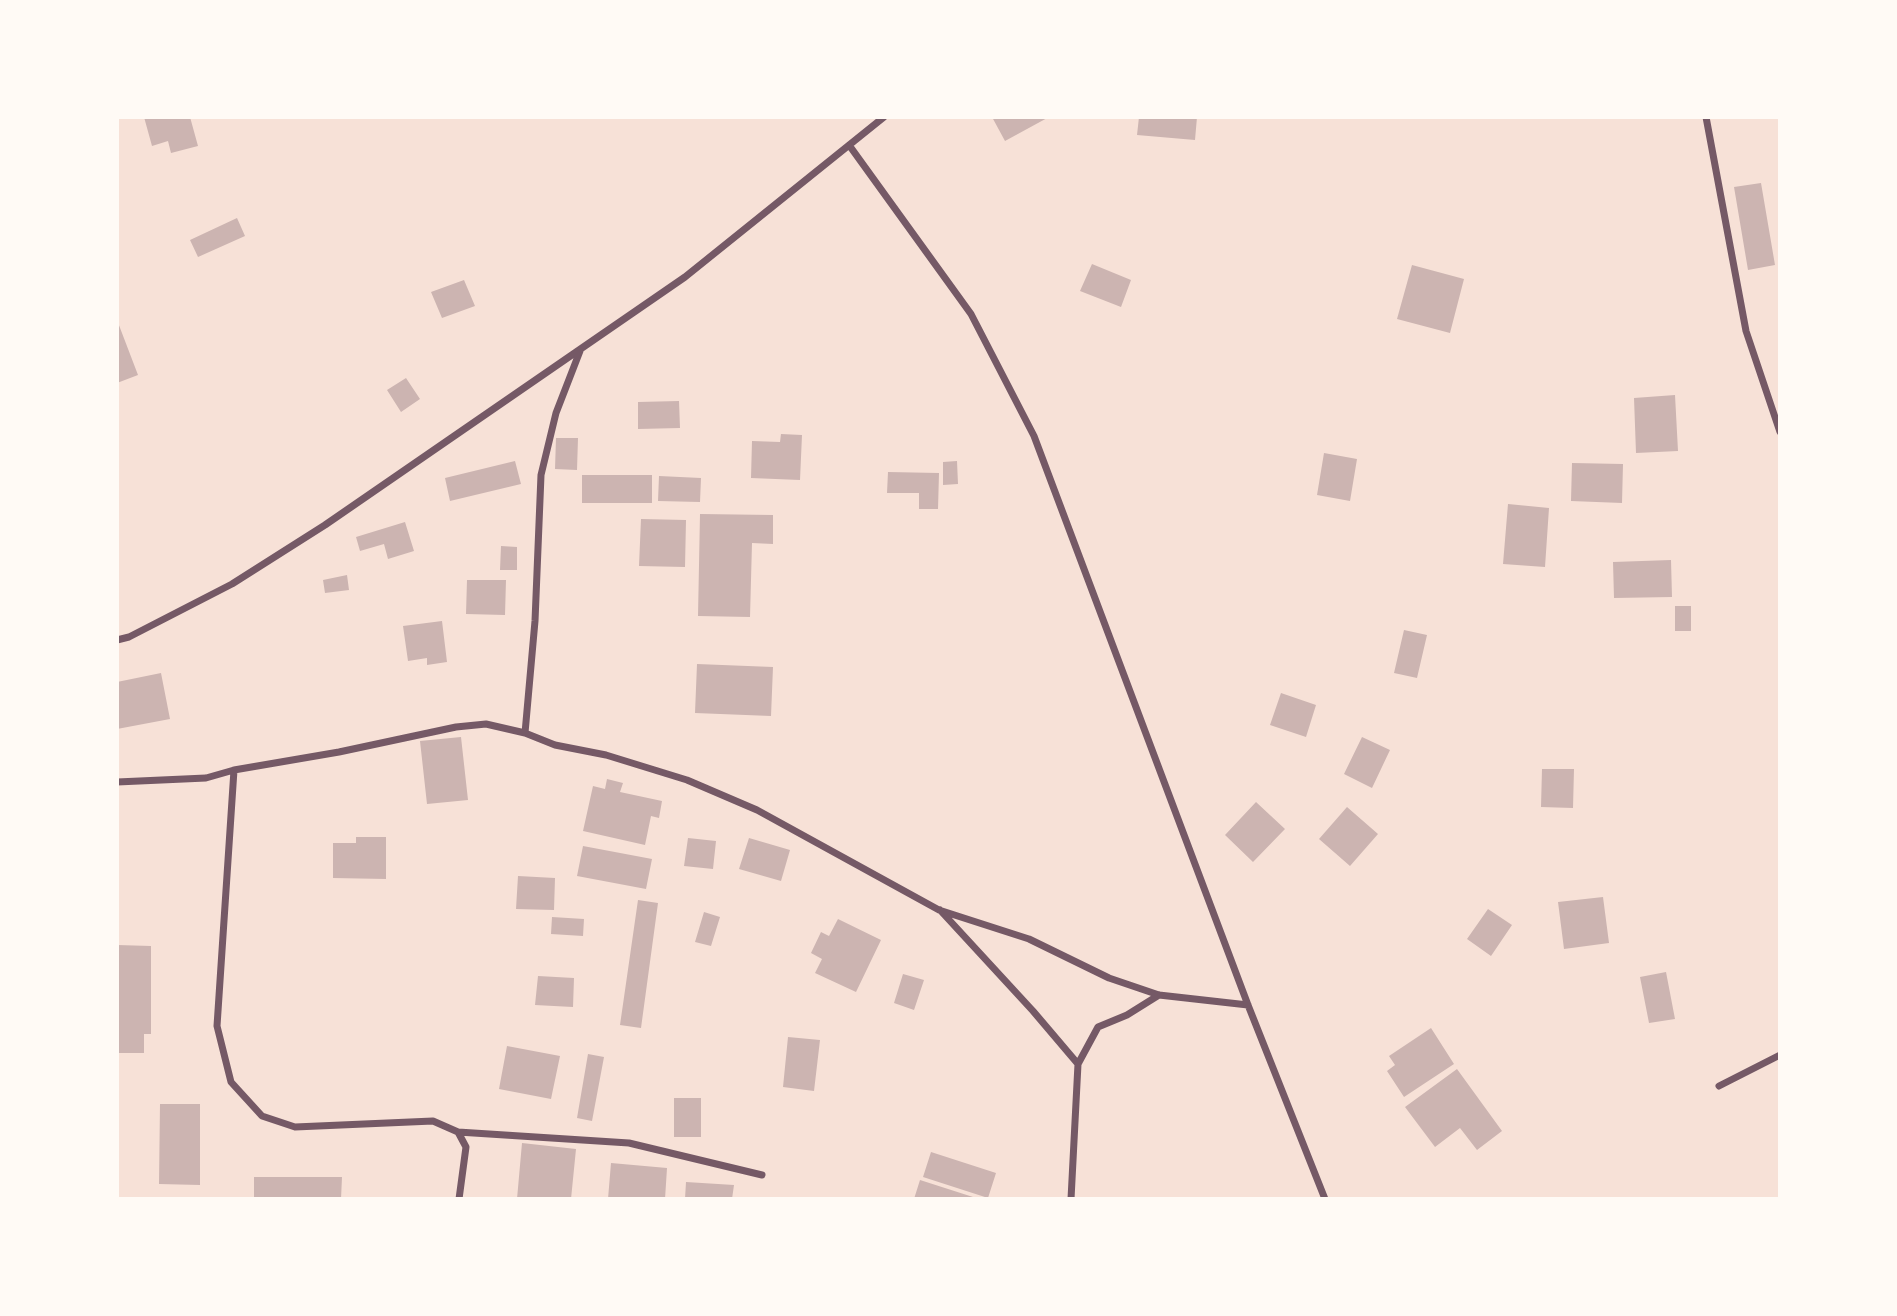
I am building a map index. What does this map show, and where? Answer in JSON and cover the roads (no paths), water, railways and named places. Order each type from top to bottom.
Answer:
[{"type":"street","points":[[117,640],[130,637],[232,583],[325,525],[685,277],[884,117]]},
{"type":"street","points":[[1706,117],[1746,331],[1780,432]]},
{"type":"street","points":[[849,145],[971,314],[1034,436],[1248,1004],[1325,1199]]},
{"type":"street","points":[[525,733],[535,621],[541,475],[556,413],[581,350]]},
{"type":"street","points":[[117,782],[206,778],[456,727],[486,724],[525,733],[555,746],[606,755],[699,785],[757,810],[939,910],[1028,939],[1109,978],[1159,995],[1248,1004]]},
{"type":"street","points":[[234,771],[217,1026],[231,1082],[262,1116],[295,1127],[433,1121],[458,1132],[629,1143],[761,1175]]},
{"type":"street","points":[[939,910],[1033,1011],[1078,1065]]},
{"type":"street","points":[[1071,1199],[1078,1065],[1098,1027],[1126,1015],[1159,995]]},
{"type":"street","points":[[1719,1086],[1780,1055]]},
{"type":"street","points":[[458,1132],[466,1147],[459,1199]]}]
